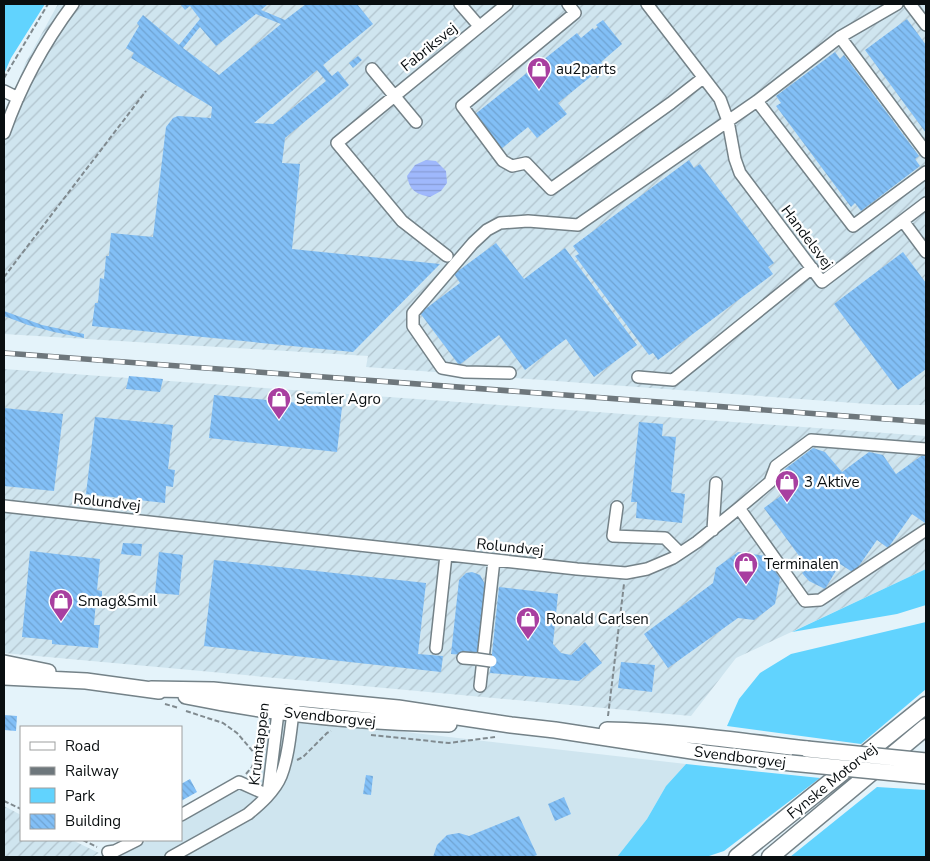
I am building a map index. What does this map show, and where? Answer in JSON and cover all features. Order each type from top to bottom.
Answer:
[{"type":"highway","name":"Fynske Motorvej","points":[[737,857],[926,704]]},
{"type":"highway","name":"Fynske Motorvej","points":[[770,857],[926,728]]},
{"type":"main road","name":"Svendborgvej","points":[[4,663],[86,681]]},
{"type":"main road","name":"Svendborgvej","points":[[4,677],[86,681],[151,689],[237,707],[286,705],[398,708],[555,730],[705,754],[926,776]]},
{"type":"main road","name":"Svendborgvej","points":[[555,730],[641,731],[926,761]]},
{"type":"street","points":[[4,132],[27,78],[72,4]]},
{"type":"street","points":[[460,4],[479,26]]},
{"type":"street","name":"Fabriksvej","points":[[446,256],[402,221],[337,143],[507,4]]},
{"type":"street","points":[[568,4],[575,13],[462,106],[503,161],[512,166],[526,163],[551,189],[703,78]]},
{"type":"street","name":"Handelsvej","points":[[647,4],[720,99],[728,120],[734,159],[740,173],[822,282],[926,203]]},
{"type":"street","points":[[510,373],[465,372],[442,368],[413,326],[412,313],[486,230],[500,223],[528,221],[578,225],[757,101],[840,37],[897,4]]},
{"type":"street","points":[[910,4],[926,25]]},
{"type":"street","points":[[840,37],[926,152]]},
{"type":"street","points":[[372,69],[416,122]]},
{"type":"street","points":[[4,91],[18,98]]},
{"type":"street","points":[[757,101],[854,226],[926,172]]},
{"type":"street","points":[[903,221],[926,252]]},
{"type":"street","points":[[638,376],[672,380],[812,268]]},
{"type":"street","name":"Rolundvej","points":[[4,506],[626,573],[647,569],[680,554],[770,482],[776,466],[811,440],[926,449]]},
{"type":"street","points":[[712,530],[716,483]]},
{"type":"street","points":[[617,507],[612,536],[665,538],[680,554]]},
{"type":"street","points":[[739,508],[805,600],[820,600],[926,530]]},
{"type":"street","points":[[436,648],[446,555]]},
{"type":"street","points":[[480,686],[494,560]]},
{"type":"street","points":[[463,658],[491,661]]},
{"type":"street","name":"Krumtappen","points":[[171,857],[248,814],[268,796],[286,705]]},
{"type":"street","name":"Krumtappen","points":[[182,814],[239,782],[268,796]]},
{"type":"street","points":[[108,852],[115,852],[136,841]]},
{"type":"path","points":[[4,78],[48,4]]},
{"type":"path","points":[[4,277],[146,90]]},
{"type":"path","points":[[606,730],[626,573]]},
{"type":"path","points":[[163,703],[223,723],[237,733],[256,756]]},
{"type":"path","points":[[370,735],[449,743],[496,737],[511,725]]},
{"type":"path","points":[[294,760],[303,757],[326,733],[331,731]]},
{"type":"path","points":[[4,801],[20,809]]},
{"type":"path","points":[[86,841],[108,852]]},
{"type":"shaded area","points":[[58,4],[926,4],[926,405],[882,405],[366,367],[368,356],[4,334],[4,119],[25,64]]},
{"type":"shaded area","points":[[426,160],[436,161],[446,171],[447,183],[441,191],[430,197],[414,191],[407,176],[415,165]]},
{"type":"shaded area","points":[[4,369],[926,436],[926,569],[736,658],[691,716],[4,653]]},
{"type":"shaded area","points":[[266,716],[686,764],[666,786],[647,819],[617,857],[117,857],[146,841],[182,841],[182,820],[226,796],[258,770]]},
{"type":"shaded area","points":[[4,806],[20,814],[20,841],[74,841],[99,853],[92,857],[4,857]]},
{"type":"green space","points":[[4,4],[45,4],[11,58],[4,74]]},
{"type":"green space","points":[[926,569],[926,605],[897,614],[792,632]]},
{"type":"green space","points":[[926,622],[926,689],[861,744],[727,726],[739,699],[760,673],[791,654]]},
{"type":"green space","points":[[686,764],[820,778],[724,851],[706,857],[617,857],[647,819],[666,786]]},
{"type":"green space","points":[[877,787],[926,790],[926,857],[790,857]]},
{"type":"building","points":[[180,4],[268,4],[261,10],[285,20],[306,4],[357,4],[373,24],[323,65],[332,76],[338,71],[349,85],[285,138],[282,163],[300,164],[292,249],[440,264],[353,352],[92,326],[95,303],[98,303],[100,278],[104,279],[106,256],[109,256],[111,233],[153,237],[166,127],[173,118],[178,116],[211,118],[212,107],[131,58],[134,53],[126,48],[139,26],[137,23],[143,15],[179,45],[200,19],[190,6],[185,10]],"holes":[[[256,14],[281,24],[219,75],[183,48],[200,27],[216,46]],[[317,70],[326,81],[273,124],[254,123]]]},
{"type":"building","points":[[907,19],[926,45],[926,133],[865,50]]},
{"type":"building","points":[[603,20],[622,44],[601,62],[607,70],[597,78],[594,74],[558,103],[567,114],[537,138],[528,127],[501,149],[474,115],[577,33],[581,38],[593,28],[594,30],[598,27],[596,25]]},
{"type":"building","points":[[835,52],[840,59],[844,55],[919,156],[915,159],[920,166],[861,211],[855,203],[851,207],[776,106],[781,103],[776,96]]},
{"type":"building","points":[[358,56],[362,60],[353,68],[349,63]]},
{"type":"building","points":[[689,160],[694,168],[700,164],[774,263],[768,267],[773,274],[658,360],[653,353],[649,355],[575,256],[579,254],[573,246]]},
{"type":"building","points":[[496,243],[524,279],[565,248],[637,345],[594,377],[566,339],[525,370],[499,335],[459,365],[420,313],[460,283],[454,274]]},
{"type":"building","points":[[903,252],[926,283],[926,369],[898,390],[834,304]]},
{"type":"building","points":[[4,311],[42,325],[84,334],[84,338],[28,325],[4,316]]},
{"type":"building","points":[[129,376],[163,379],[160,392],[126,389]]},
{"type":"building","points":[[214,395],[342,407],[337,452],[209,438]]},
{"type":"building","points":[[4,408],[63,414],[54,491],[4,486]]},
{"type":"building","points":[[95,417],[173,425],[168,469],[175,470],[173,487],[166,486],[165,503],[86,494]]},
{"type":"building","points":[[639,422],[663,424],[662,436],[676,437],[671,492],[685,494],[682,523],[636,518],[637,502],[631,502]]},
{"type":"building","points":[[813,448],[825,452],[842,472],[869,452],[883,455],[896,474],[926,454],[925,523],[912,514],[888,548],[877,540],[854,573],[840,564],[825,589],[809,581],[802,573],[808,568],[764,508],[796,485],[785,469]]},
{"type":"building","points":[[123,543],[142,544],[141,556],[121,554]]},
{"type":"building","points":[[30,551],[100,559],[97,590],[102,591],[102,600],[96,600],[94,625],[100,625],[98,648],[52,644],[52,640],[22,637]]},
{"type":"building","points":[[159,552],[183,555],[179,595],[155,593]]},
{"type":"building","points":[[738,552],[765,556],[780,578],[775,604],[754,620],[738,618],[668,668],[644,634],[713,583],[716,568]]},
{"type":"building","points":[[214,560],[426,583],[418,654],[443,656],[441,672],[204,646]]},
{"type":"building","points":[[472,572],[480,575],[485,584],[478,656],[451,654],[459,580],[466,573]]},
{"type":"building","points":[[499,587],[558,594],[553,644],[561,653],[571,655],[585,642],[602,663],[579,681],[490,673]]},
{"type":"building","points":[[621,662],[655,665],[652,692],[618,688]]},
{"type":"building","points":[[4,715],[17,716],[16,731],[4,730]]},
{"type":"building","points":[[366,775],[373,776],[371,795],[363,794]]},
{"type":"building","points":[[190,779],[197,792],[182,800],[182,783]]},
{"type":"building","points":[[564,797],[571,814],[555,821],[548,804]]},
{"type":"building","points":[[519,816],[537,855],[532,857],[433,857],[437,845],[447,835],[459,833],[469,836]]},
{"type":"railway","points":[[4,353],[926,422]]},
{"type":"place","name":"au2parts","points":[[539,90]]},
{"type":"place","name":"Semler Agro","points":[[279,420]]},
{"type":"place","name":"3 Aktive","points":[[787,503]]},
{"type":"place","name":"Terminalen","points":[[746,585]]},
{"type":"place","name":"Smag&Smil","points":[[61,622]]},
{"type":"place","name":"Ronald Carlsen","points":[[528,640]]}]
